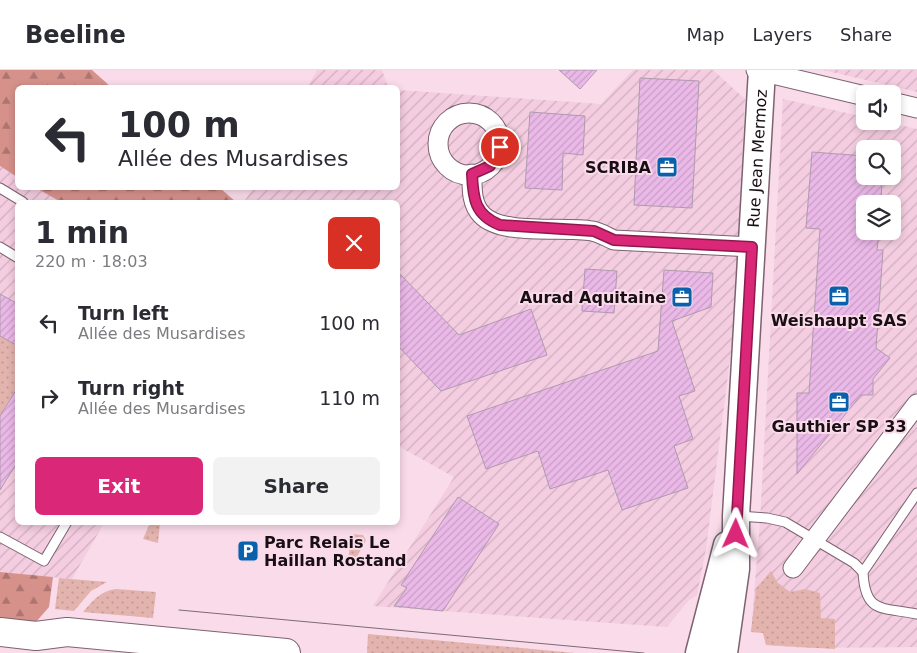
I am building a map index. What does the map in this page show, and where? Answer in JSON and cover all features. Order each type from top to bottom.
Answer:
[{"type":"main road","name":"Rue Jean Mermoz","points":[[724,653],[736,569],[736,516],[760,71]]},
{"type":"main road","name":"Rue Jean Mermoz","points":[[699,653],[719,568],[736,516]]},
{"type":"main road","points":[[0,632],[36,636],[67,632],[286,653]]},
{"type":"main road","points":[[36,636],[66,647],[109,653]]},
{"type":"street","points":[[760,71],[856,94]]},
{"type":"street","points":[[901,104],[917,108]]},
{"type":"street","points":[[472,174],[472,195],[476,206],[489,221],[500,225],[594,231],[614,240],[752,247]]},
{"type":"street","points":[[793,568],[917,404]]},
{"type":"lane","points":[[0,188],[20,200]]},
{"type":"lane","points":[[0,248],[15,256]]},
{"type":"lane","points":[[862,572],[917,493]]},
{"type":"lane","points":[[736,516],[767,518],[785,522],[854,562],[862,572],[867,598],[874,606],[917,614]]},
{"type":"lane","points":[[0,537],[44,562],[65,525]]},
{"type":"shaded area","points":[[317,70],[382,70],[387,85],[309,85]]},
{"type":"shaded area","points":[[633,70],[713,70],[745,99],[734,327],[706,549],[697,595],[688,601],[667,627],[373,606],[454,477],[400,447],[400,200],[245,200],[252,190],[400,190],[400,90],[601,104]]},
{"type":"shaded area","points":[[823,70],[917,70],[917,92],[901,88],[901,85],[887,85]]},
{"type":"shaded area","points":[[783,99],[856,115],[856,130],[901,130],[901,125],[917,129],[917,647],[805,648],[766,645],[763,633],[751,632],[760,521]]},
{"type":"shaded area","points":[[0,166],[15,176],[15,190],[40,190],[57,200],[15,200],[15,525],[103,525],[72,579],[0,572]]},
{"type":"shaded area","points":[[0,336],[15,344],[15,390],[0,416]]},
{"type":"shaded area","points":[[149,525],[160,525],[158,543],[143,539]]},
{"type":"shaded area","points":[[351,534],[363,535],[366,540],[353,564],[348,563]]},
{"type":"shaded area","points":[[771,571],[777,582],[790,592],[805,589],[820,593],[821,618],[835,619],[835,649],[766,645],[763,633],[751,632],[756,589]]},
{"type":"shaded area","points":[[59,578],[107,582],[91,591],[74,611],[55,609]]},
{"type":"shaded area","points":[[116,589],[156,592],[153,618],[83,612],[98,597]]},
{"type":"shaded area","points":[[368,634],[575,653],[367,653]]},
{"type":"green space","points":[[0,70],[92,70],[109,85],[15,85],[15,176],[0,166]]},
{"type":"green space","points":[[40,190],[222,190],[234,200],[57,200]]},
{"type":"green space","points":[[0,572],[53,577],[49,607],[36,622],[0,618]]},
{"type":"building","points":[[559,70],[597,70],[580,89]]},
{"type":"building","points":[[640,78],[699,81],[692,208],[634,205]]},
{"type":"building","points":[[530,112],[585,116],[583,155],[563,153],[562,190],[525,188]]},
{"type":"building","points":[[812,152],[856,155],[856,185],[882,185],[881,195],[856,195],[856,240],[878,240],[877,250],[883,250],[876,348],[890,358],[873,379],[873,395],[861,395],[797,474],[797,393],[809,393],[820,229],[806,228]]},
{"type":"building","points":[[585,269],[617,271],[614,313],[582,311]]},
{"type":"building","points":[[664,270],[713,273],[711,307],[672,321],[695,391],[679,396],[693,439],[674,446],[688,488],[622,510],[608,470],[550,489],[538,451],[486,469],[467,416],[658,351]]},
{"type":"building","points":[[400,274],[459,335],[531,309],[547,355],[441,391],[400,348]]},
{"type":"building","points":[[0,294],[15,302],[15,344],[0,336]]},
{"type":"building","points":[[15,392],[15,466],[0,490],[0,416]]},
{"type":"building","points":[[458,497],[499,524],[443,611],[394,606],[407,588],[401,585]]},
{"type":"tram line","points":[[179,610],[644,653]]},
{"type":"place","name":"SCRIBA","points":[[667,167]]},
{"type":"place","name":"Weishaupt SAS","points":[[839,296]]},
{"type":"place","name":"Aurad Aquitaine","points":[[682,297]]},
{"type":"place","name":"Gauthier SP 33","points":[[839,402]]},
{"type":"place","name":"Parc Relais Le Haillan Rostand","points":[[248,551]]},
{"type":"route","points":[[500,147],[497,157],[490,166],[482,172],[472,174],[472,195],[476,206],[489,221],[500,225],[594,231],[614,240],[752,247],[736,534]]}]
